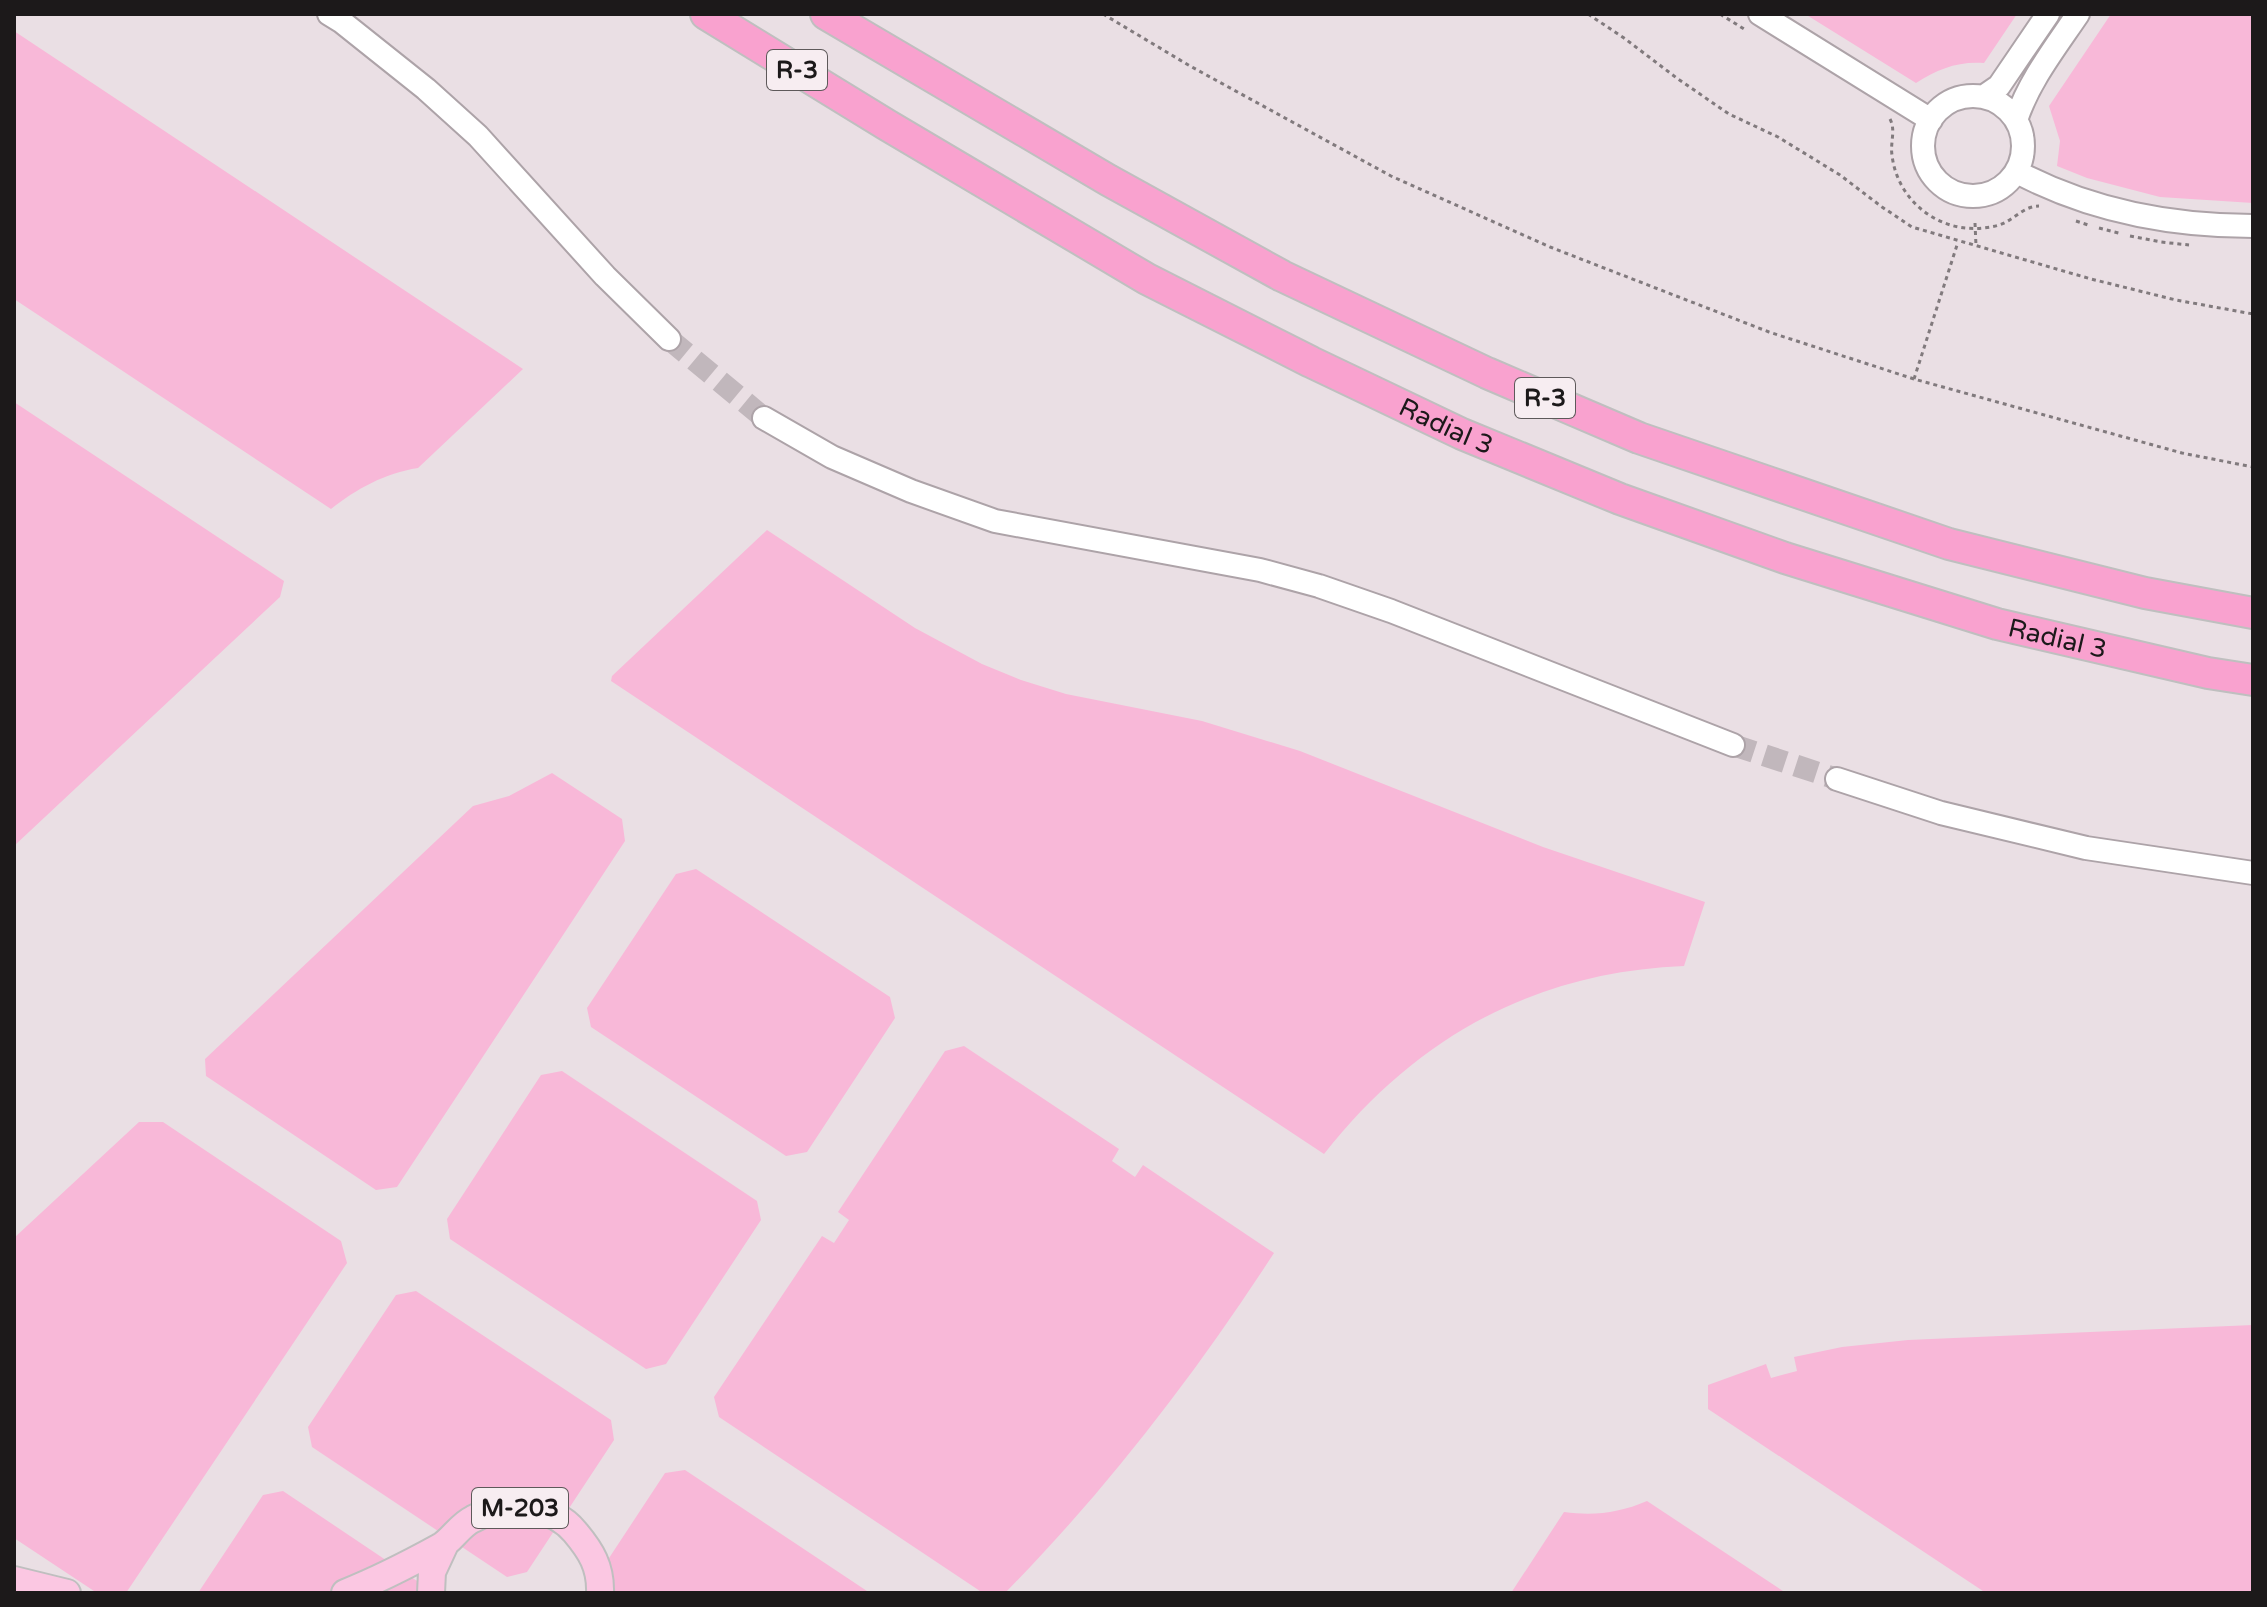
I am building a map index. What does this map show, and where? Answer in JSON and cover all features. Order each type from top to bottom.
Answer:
[{"type":"highway","name":"Radial 3","points":[[706,14],[1147,279],[1462,434],[1620,499],[1785,558],[1997,624],[2208,673],[2253,680]]},
{"type":"highway","name":"R-3","points":[[826,14],[1108,180],[1282,276],[1487,373],[1639,438],[1949,544],[2145,593],[2253,613]]},
{"type":"main road","name":"M-203","points":[[345,1593],[382,1579],[445,1544],[470,1520],[503,1507],[538,1509],[570,1525],[592,1552],[601,1580],[600,1593]]},
{"type":"main road","name":"M-203","points":[[431,1593],[432,1572],[445,1544]]},
{"type":"main road","points":[[14,1580],[67,1593]]},
{"type":"street","points":[[329,14],[426,89],[478,136],[605,276],[669,339]]},
{"type":"street","points":[[1983,97],[1999,86],[2048,14]]},
{"type":"street","points":[[2016,120],[2023,98],[2078,14]]},
{"type":"street","points":[[1753,22],[1931,120]]},
{"type":"street","points":[[1983,97],[2008,110],[2016,120],[2024,146],[2022,160],[2006,185],[1977,197],[1961,195],[1946,189],[1934,179],[1926,165],[1924,134],[1941,108],[1954,100],[1983,97]]},
{"type":"street","points":[[2017,172],[2064,193],[2122,212],[2185,224],[2253,226]]},
{"type":"street","points":[[764,418],[832,457],[911,491],[995,521],[1260,570],[1319,586],[1733,745]]},
{"type":"street","points":[[1837,779],[1941,813],[2086,848],[2253,873]]},
{"type":"path","points":[[1103,14],[1190,66],[1391,176],[1550,247],[1755,327],[1914,379],[2182,453],[2253,467]]},
{"type":"path","points":[[1588,14],[1729,114],[1778,137],[1840,175],[1912,227],[2133,290],[2253,314]]},
{"type":"path","points":[[1720,14],[1753,22]]},
{"type":"path","points":[[1884,116],[1893,124],[1894,164],[1907,196],[1922,211],[1942,223],[1975,229],[2000,225],[2031,206],[2038,206]]},
{"type":"path","points":[[2067,218],[2136,237],[2202,246]]},
{"type":"path","points":[[1975,223],[1976,246]]},
{"type":"path","points":[[1914,379],[1958,241]]},
{"type":"shaded area","points":[[1805,14],[2017,14],[1984,63],[1948,67],[1916,83]]},
{"type":"shaded area","points":[[2111,14],[2253,14],[2253,203],[2160,197],[2087,178],[2057,166],[2060,141],[2049,106]]},
{"type":"shaded area","points":[[14,31],[523,369],[418,468],[372,483],[331,509],[14,299]]},
{"type":"shaded area","points":[[14,402],[284,581],[280,597],[14,846]]},
{"type":"shaded area","points":[[767,530],[915,628],[982,664],[1021,680],[1066,694],[1202,721],[1300,751],[1543,847],[1705,902],[1684,966],[1630,971],[1578,981],[1529,997],[1483,1018],[1439,1045],[1398,1076],[1324,1154],[611,681],[612,676]]},
{"type":"shaded area","points":[[552,773],[622,819],[625,841],[397,1187],[376,1190],[206,1076],[205,1059],[473,806],[509,796]]},
{"type":"shaded area","points":[[696,869],[890,997],[895,1018],[807,1152],[786,1156],[591,1027],[587,1008],[676,874]]},
{"type":"shaded area","points":[[964,1046],[1119,1149],[1112,1161],[1135,1177],[1143,1165],[1274,1253],[1213,1343],[1148,1430],[1079,1513],[1005,1593],[983,1593],[719,1417],[714,1397],[822,1236],[834,1243],[849,1220],[838,1212],[945,1051]]},
{"type":"shaded area","points":[[562,1071],[757,1201],[761,1220],[666,1364],[646,1369],[450,1239],[447,1219],[541,1075]]},
{"type":"shaded area","points":[[139,1122],[163,1122],[341,1241],[347,1263],[126,1593],[97,1593],[14,1538],[14,1238]]},
{"type":"shaded area","points":[[416,1291],[611,1420],[614,1440],[527,1572],[507,1577],[312,1447],[308,1427],[396,1295]]},
{"type":"shaded area","points":[[2253,1325],[2253,1593],[1986,1593],[1708,1409],[1708,1385],[1766,1364],[1771,1378],[1797,1371],[1794,1357],[1842,1347],[1908,1340]]},
{"type":"shaded area","points":[[685,1470],[870,1593],[586,1593],[665,1473]]},
{"type":"shaded area","points":[[283,1491],[435,1593],[198,1593],[263,1495]]},
{"type":"shaded area","points":[[1647,1501],[1786,1593],[1511,1593],[1564,1512],[1606,1512]]},
{"type":"tunnel","points":[[669,339],[764,418]]},
{"type":"tunnel","points":[[1733,745],[1837,779]]}]
